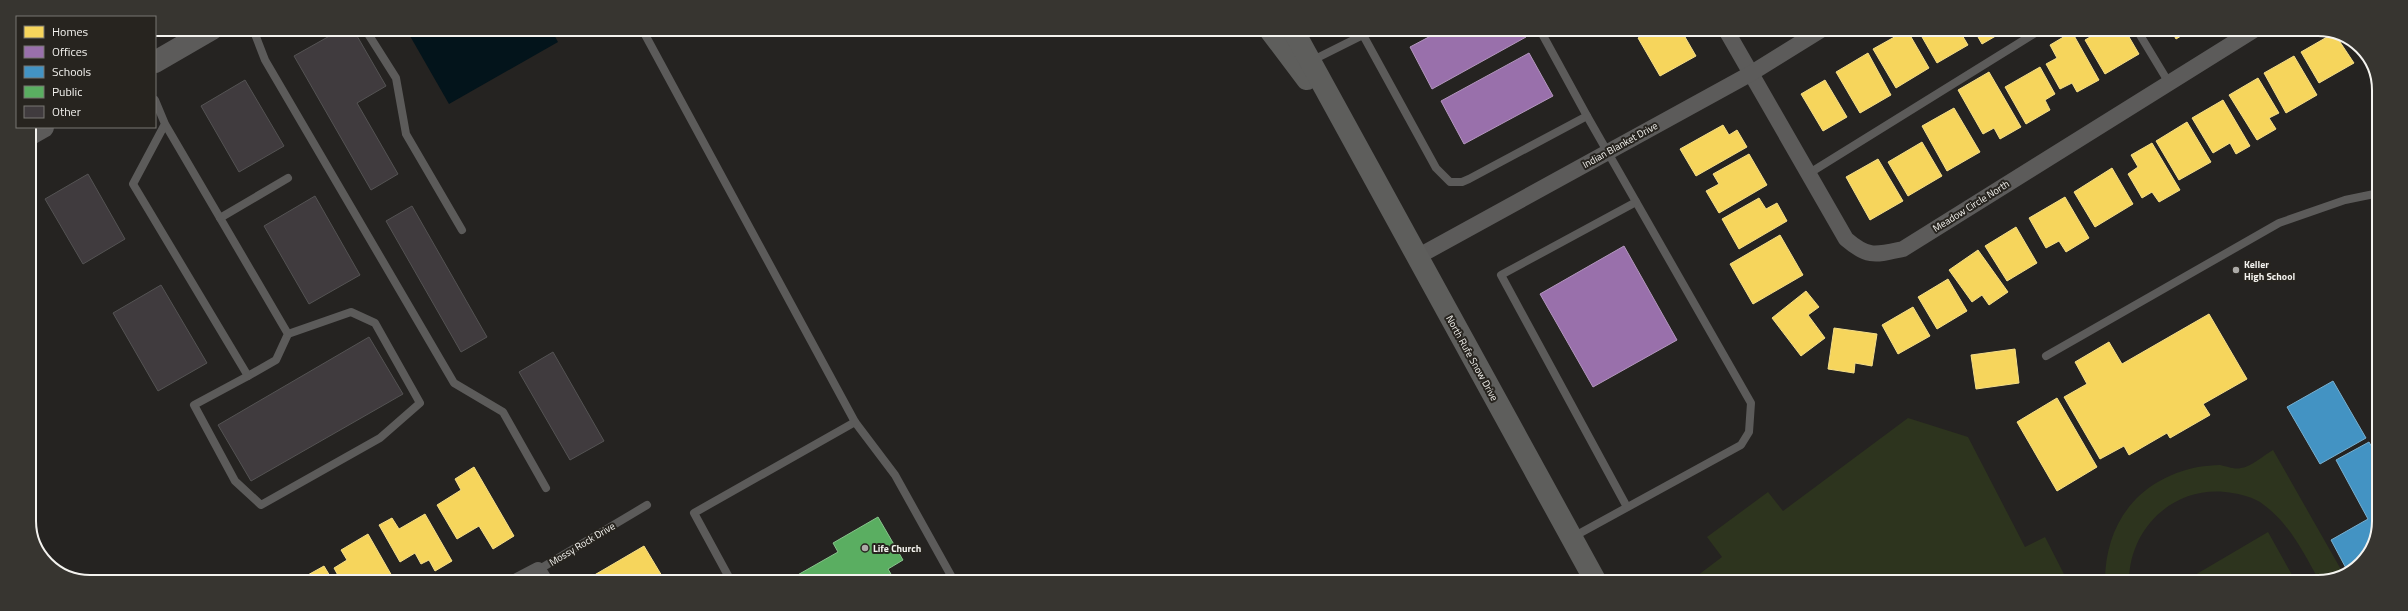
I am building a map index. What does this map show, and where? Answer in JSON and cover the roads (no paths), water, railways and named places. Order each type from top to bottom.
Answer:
[{"type":"main road","points":[[156,61],[200,36]]},
{"type":"main road","name":"North Rufe Snow Drive","points":[[1275,36],[1349,134]]},
{"type":"main road","name":"North Rufe Snow Drive","points":[[1296,36],[1592,575]]},
{"type":"street","name":"Meadow Circle North","points":[[1729,36],[1846,239],[1858,249],[1869,255],[1902,250],[2244,36]]},
{"type":"street","name":"Indian Blanket Drive","points":[[1417,257],[1750,74],[1811,36]]},
{"type":"lane","points":[[255,36],[264,60],[454,383],[503,412],[546,488]]},
{"type":"lane","points":[[369,36],[396,78],[406,134],[462,230]]},
{"type":"lane","points":[[646,36],[855,422],[895,475],[951,575]]},
{"type":"lane","points":[[1310,62],[1355,36]]},
{"type":"lane","points":[[1364,36],[1436,168],[1450,182],[1462,182],[1469,179],[1587,116]]},
{"type":"lane","points":[[1543,36],[1587,116],[1751,404],[1749,432],[1741,445],[1572,538]]},
{"type":"lane","points":[[1808,174],[2030,36]]},
{"type":"lane","points":[[2141,36],[2169,83]]},
{"type":"lane","points":[[156,103],[164,124],[288,334]]},
{"type":"lane","points":[[164,124],[133,184],[248,376]]},
{"type":"lane","points":[[220,218],[288,178]]},
{"type":"lane","points":[[2046,356],[2279,223],[2331,204],[2372,195]]},
{"type":"lane","points":[[1627,507],[1501,275],[1636,202]]},
{"type":"lane","points":[[351,312],[375,323],[420,403],[380,438],[261,505],[235,481],[194,405],[276,360],[288,334],[351,312]]},
{"type":"lane","points":[[728,575],[694,513],[855,422]]},
{"type":"lane","name":"Mossy Rock Drive","points":[[542,575],[647,505]]},
{"type":"place","name":"Keller High School","points":[[2236,270]]},
{"type":"place","name":"Life Church","points":[[865,548]]}]
